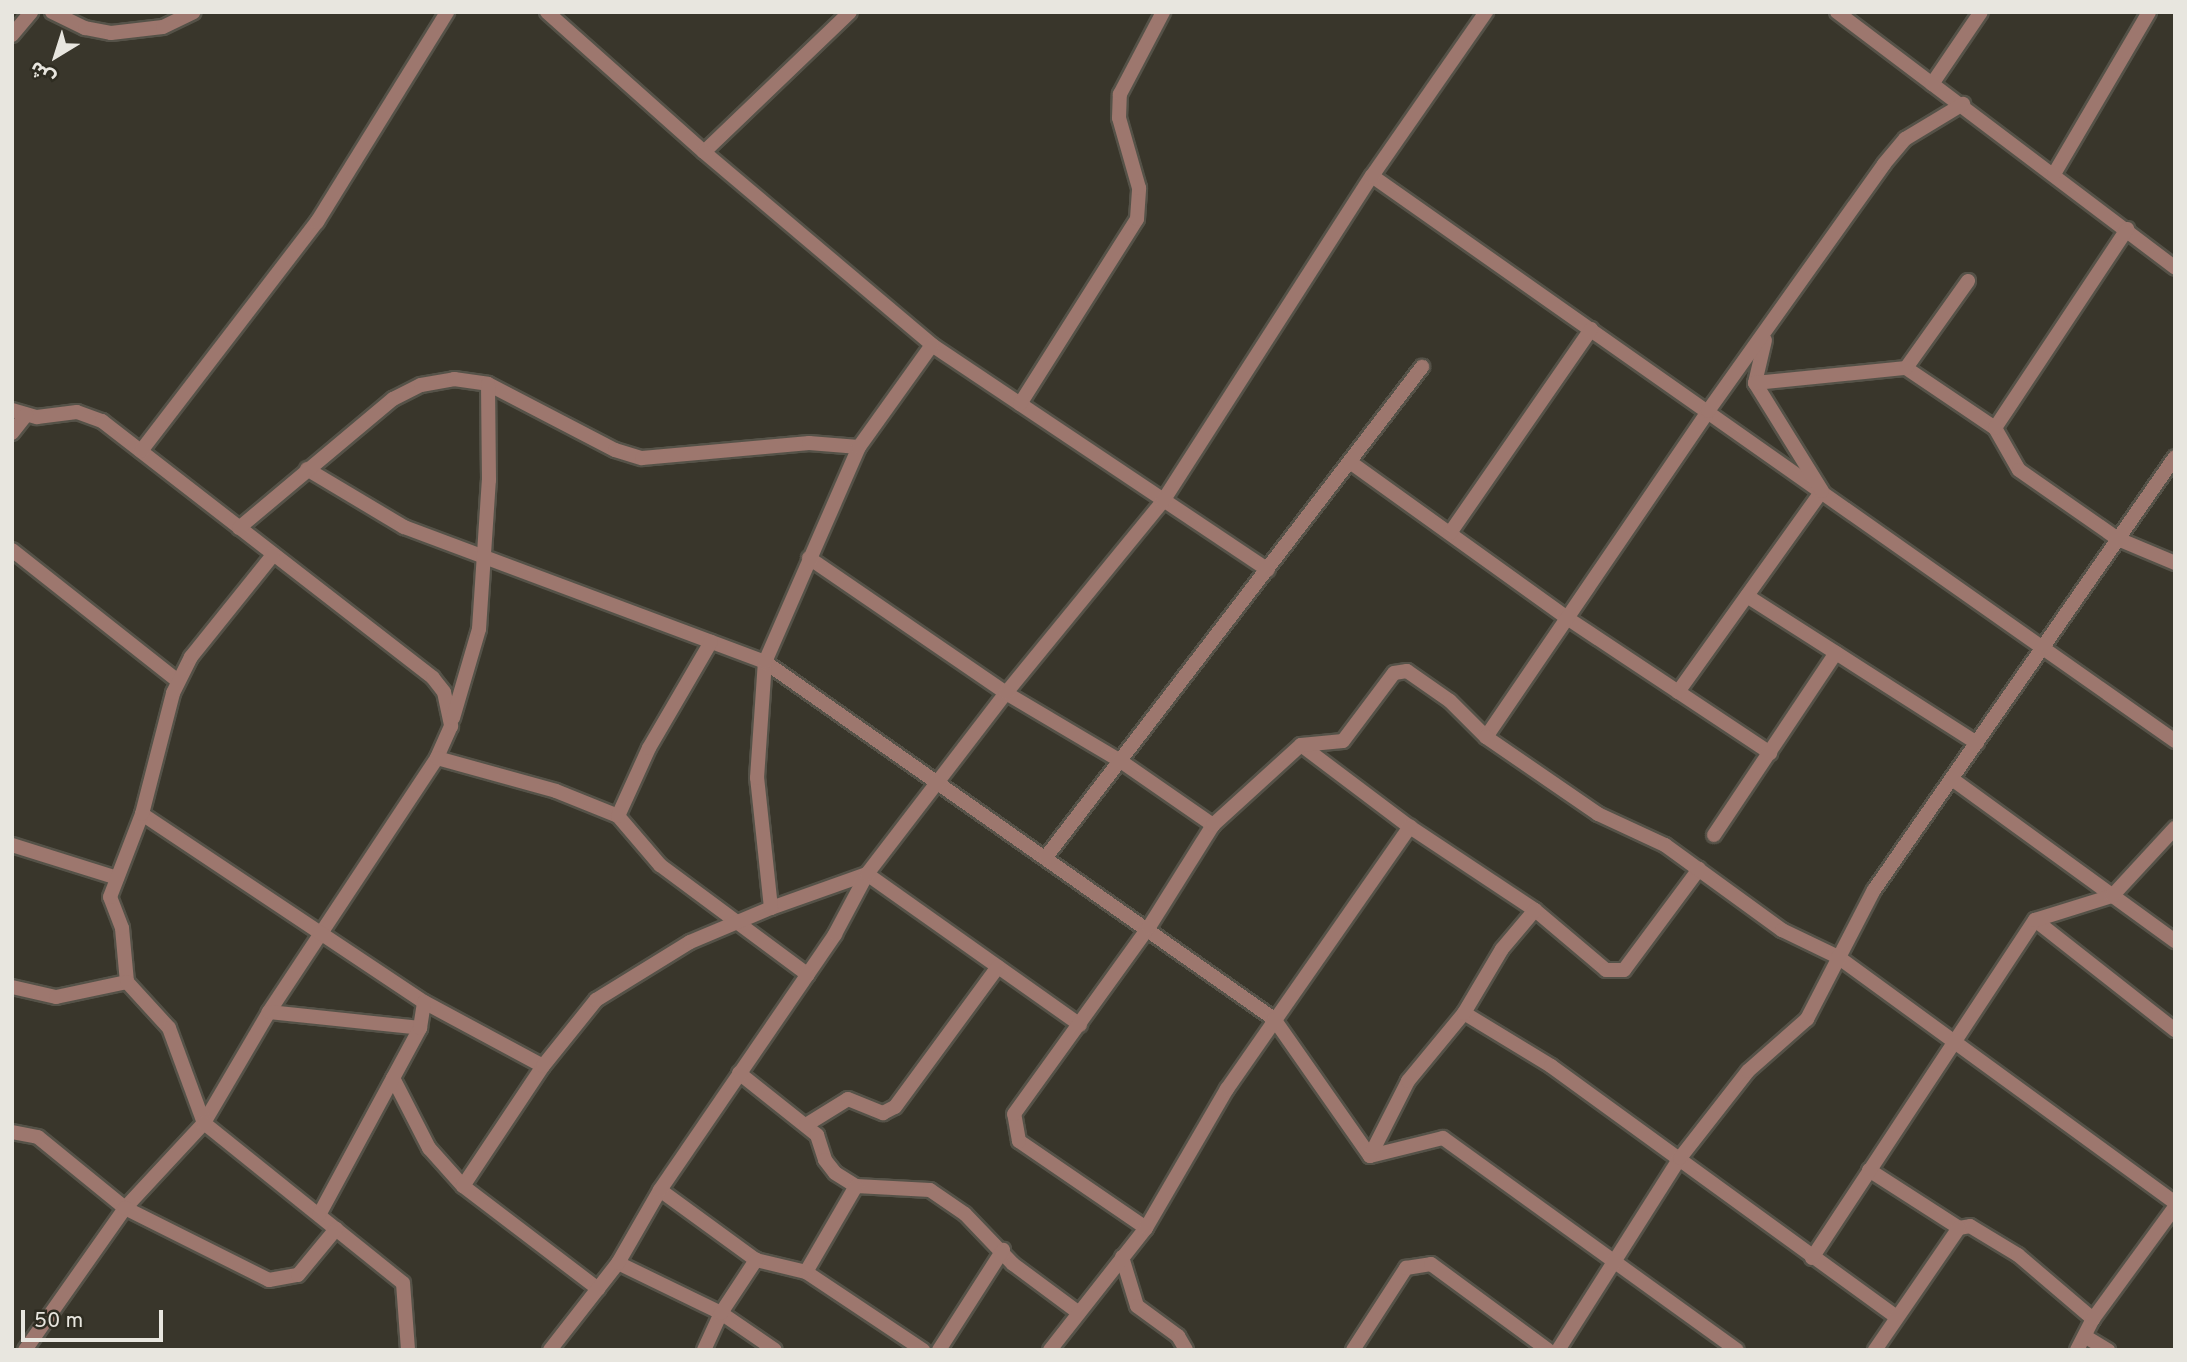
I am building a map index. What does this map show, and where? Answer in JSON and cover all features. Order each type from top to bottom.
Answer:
[{"type":"street","points":[[12,35],[31,12]]},
{"type":"street","points":[[51,12],[85,28],[124,33],[163,27],[194,12]]},
{"type":"street","points":[[141,451],[317,222],[447,12]]},
{"type":"street","points":[[547,12],[704,152],[932,345],[1268,570]]},
{"type":"street","points":[[704,152],[850,12]]},
{"type":"street","points":[[1020,404],[1138,219],[1139,188],[1118,106],[1123,82],[1163,12]]},
{"type":"street","points":[[550,1350],[618,1264],[660,1190],[808,975],[867,874],[1006,693],[1163,501],[1372,176],[1486,12]]},
{"type":"street","points":[[1837,12],[1932,84],[1963,104],[2175,268]]},
{"type":"street","points":[[1932,84],[1981,12]]},
{"type":"street","points":[[2054,174],[2148,12]]},
{"type":"street","points":[[1486,737],[1708,411],[1766,335],[1894,151],[1963,104]]},
{"type":"street","points":[[1372,176],[2044,646],[2175,741]]},
{"type":"street","points":[[1995,428],[2127,229]]},
{"type":"street","points":[[1906,368],[1968,281]]},
{"type":"street","points":[[1450,533],[1591,330]]},
{"type":"street","points":[[1766,335],[1755,383],[1822,491]]},
{"type":"street","points":[[771,908],[757,778],[765,662],[859,447],[932,345]]},
{"type":"street","points":[[1046,857],[1122,762],[1422,368]]},
{"type":"street","points":[[1755,383],[1906,368],[1995,428],[2019,470],[2118,539],[2175,563]]},
{"type":"street","points":[[239,528],[393,399],[421,385],[454,379],[488,384],[615,450],[642,458],[809,443],[859,447]]},
{"type":"street","points":[[25,1350],[125,1208],[204,1123],[268,1012],[438,758],[451,726],[479,629],[485,555],[488,384]]},
{"type":"street","points":[[12,433],[19,413],[86,413],[141,451],[433,678],[444,692],[451,726]]},
{"type":"street","points":[[1558,1350],[1680,1158],[1748,1072],[1807,1019],[1826,991],[1838,957],[1874,890],[2175,457]]},
{"type":"street","points":[[1350,462],[1567,618],[1770,753]]},
{"type":"street","points":[[307,469],[404,527],[485,555],[765,662],[1149,927],[1274,1019],[1370,1156]]},
{"type":"street","points":[[1678,692],[1822,491]]},
{"type":"street","points":[[12,550],[178,681]]},
{"type":"street","points":[[273,555],[191,657],[178,681],[142,814],[110,897],[122,928],[127,982],[169,1028],[204,1123],[403,1283],[408,1350]]},
{"type":"street","points":[[809,558],[1006,693],[1122,762],[1213,825]]},
{"type":"street","points":[[1747,596],[1977,743]]},
{"type":"street","points":[[618,816],[649,748],[711,642]]},
{"type":"street","points":[[1714,835],[1836,653]]},
{"type":"street","points":[[1146,1228],[1019,1141],[1014,1129],[1014,1114],[1149,927],[1213,825],[1301,745],[1343,741],[1394,673],[1407,671],[1450,701],[1486,737],[1598,814],[1665,845],[1782,930],[1838,957],[2175,1205],[2094,1319],[2077,1350]]},
{"type":"street","points":[[1301,745],[1410,827],[1535,910],[1606,970],[1624,970],[1699,869]]},
{"type":"street","points":[[438,758],[488,776],[556,791],[618,816],[660,865],[808,975]]},
{"type":"street","points":[[1952,779],[2175,941]]},
{"type":"street","points":[[142,814],[319,936],[424,1002],[543,1066]]},
{"type":"street","points":[[1050,1350],[1146,1228],[1227,1089],[1410,827]]},
{"type":"street","points":[[1812,1258],[1957,1043],[2035,920],[2112,896],[2175,828]]},
{"type":"street","points":[[12,845],[117,878]]},
{"type":"street","points":[[463,1186],[543,1066],[596,1000],[690,942],[771,908],[867,874]]},
{"type":"street","points":[[867,874],[1080,1025]]},
{"type":"street","points":[[1370,1156],[1408,1081],[1464,1013],[1502,949],[1535,910]]},
{"type":"street","points":[[2035,920],[2175,1030]]},
{"type":"street","points":[[806,1125],[849,1099],[883,1114],[895,1107],[998,967]]},
{"type":"street","points":[[12,987],[57,997],[127,982]]},
{"type":"street","points":[[319,1215],[420,1028],[424,1002]]},
{"type":"street","points":[[268,1012],[420,1028]]},
{"type":"street","points":[[1464,1013],[1551,1066],[1680,1158],[1812,1258],[1897,1317]]},
{"type":"street","points":[[739,1073],[817,1135],[825,1160],[856,1186],[930,1190],[965,1214],[1013,1264],[1079,1313]]},
{"type":"street","points":[[393,1078],[429,1148],[463,1186],[598,1289]]},
{"type":"street","points":[[12,1132],[38,1137],[125,1208],[269,1280],[298,1275],[335,1229]]},
{"type":"street","points":[[1370,1156],[1443,1138],[1737,1350]]},
{"type":"street","points":[[1869,1170],[1959,1228],[1970,1226],[2018,1255],[2094,1319]]},
{"type":"street","points":[[806,1272],[856,1186]]},
{"type":"street","points":[[660,1190],[756,1260],[806,1272],[923,1350]]},
{"type":"street","points":[[1875,1350],[1959,1228]]},
{"type":"street","points":[[939,1350],[1003,1251]]},
{"type":"street","points":[[1122,1257],[1137,1306],[1178,1336],[1186,1350]]},
{"type":"street","points":[[704,1350],[721,1312],[756,1260]]},
{"type":"street","points":[[618,1264],[721,1312],[775,1350]]},
{"type":"street","points":[[1353,1350],[1406,1268],[1431,1264],[1548,1350]]},
{"type":"street","points":[[1169,1350],[1178,1336]]},
{"type":"street","points":[[2086,1337],[2108,1350]]}]
